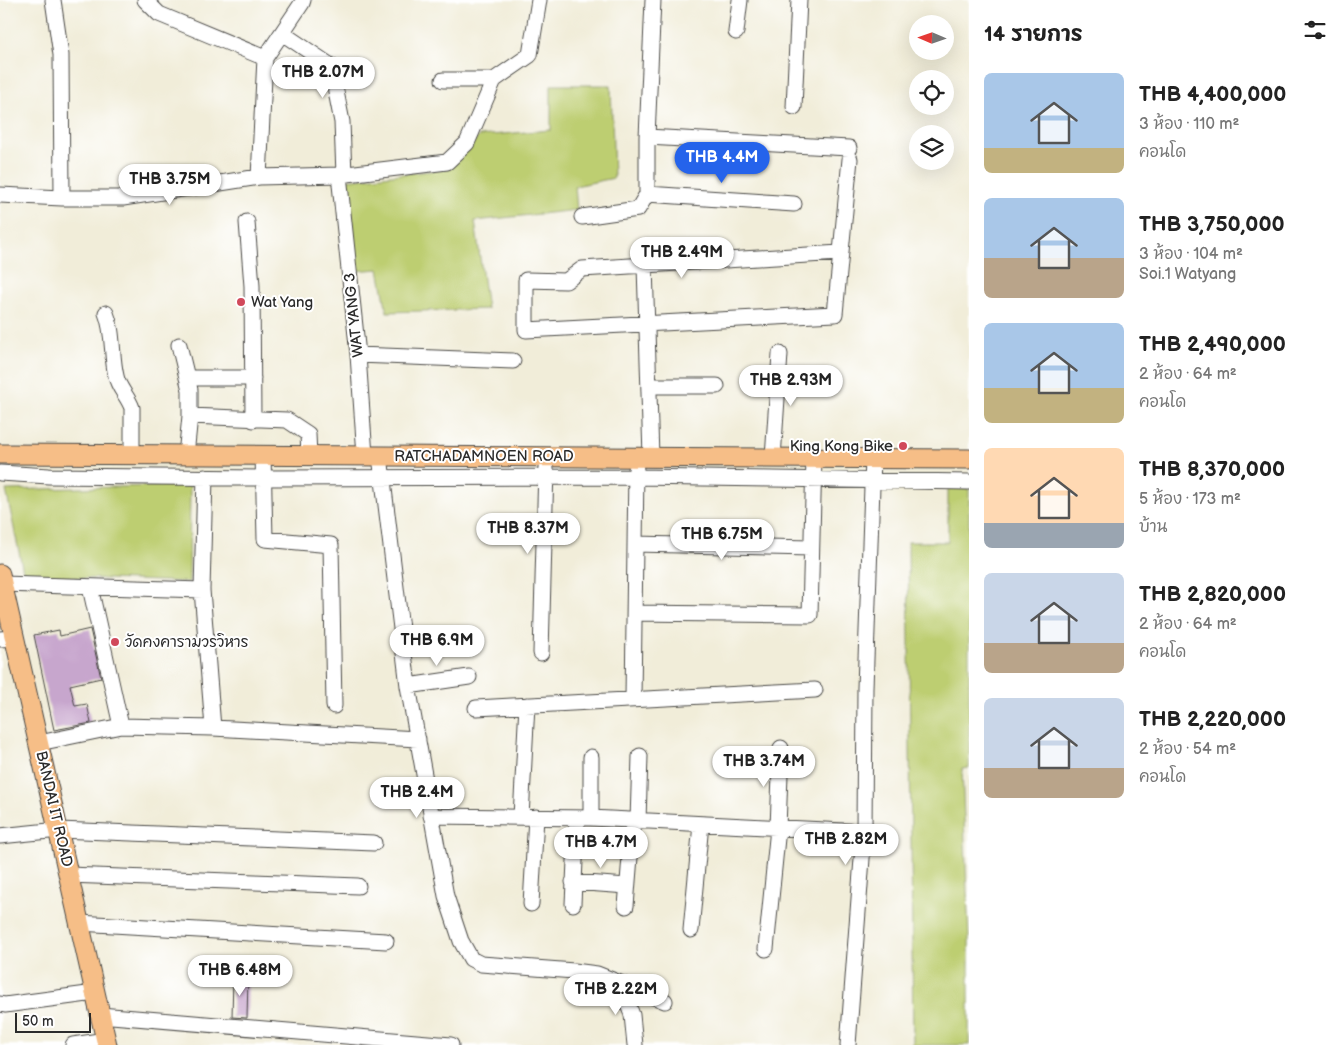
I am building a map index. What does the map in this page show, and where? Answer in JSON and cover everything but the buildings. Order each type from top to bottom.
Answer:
[{"type":"main road","name":"RATCHADAMNOEN ROAD","points":[[0,454],[969,459]]},
{"type":"main road","name":"BANDAI IT ROAD","points":[[1,579],[7,638],[39,743],[106,1043]]},
{"type":"street","points":[[53,0],[61,55],[62,198]]},
{"type":"street","points":[[145,0],[159,14],[265,58]]},
{"type":"street","points":[[258,177],[265,58],[303,0]]},
{"type":"street","points":[[0,195],[124,198],[258,177],[342,175],[446,162],[468,143],[494,80],[530,55],[539,0]]},
{"type":"street","points":[[582,217],[638,209],[647,194],[647,137],[653,0]]},
{"type":"street","points":[[736,32],[740,0]]},
{"type":"street","points":[[794,107],[799,0]]},
{"type":"street","name":"WAT YANG 3","points":[[282,33],[331,66],[342,122],[342,175],[358,356],[372,456],[383,479],[408,686],[431,816],[446,896],[461,941],[470,959],[481,964],[597,974],[626,986]]},
{"type":"street","points":[[443,80],[494,80]]},
{"type":"street","points":[[647,137],[850,153],[835,314],[526,330],[526,280],[566,280],[582,270],[840,253]]},
{"type":"street","points":[[647,194],[794,204]]},
{"type":"street","points":[[247,222],[252,286],[253,420]]},
{"type":"street","points":[[633,699],[636,477],[643,457],[649,386],[645,266]]},
{"type":"street","points":[[106,313],[112,339],[118,384],[132,408],[134,476]]},
{"type":"street","points":[[179,345],[190,390],[190,416],[186,455]]},
{"type":"street","points":[[773,458],[780,354]]},
{"type":"street","points":[[358,356],[513,361]]},
{"type":"street","points":[[187,378],[252,378]]},
{"type":"street","points":[[649,386],[717,386]]},
{"type":"street","points":[[190,416],[287,420],[308,434],[308,456]]},
{"type":"street","points":[[263,455],[265,539],[330,545],[334,706]]},
{"type":"street","points":[[541,653],[546,457]]},
{"type":"street","points":[[723,458],[723,478]]},
{"type":"street","points":[[634,613],[810,615],[814,458]]},
{"type":"street","points":[[848,1045],[864,832],[865,688],[873,458]]},
{"type":"street","points":[[0,473],[49,476],[264,478],[636,477],[969,482]]},
{"type":"street","points":[[205,477],[202,590],[213,728]]},
{"type":"street","points":[[635,544],[811,548]]},
{"type":"street","points":[[1,579],[90,587],[202,590]]},
{"type":"street","points":[[90,587],[120,726]]},
{"type":"street","points":[[408,686],[469,678]]},
{"type":"street","points":[[476,708],[815,690]]},
{"type":"street","points":[[521,817],[527,705]]},
{"type":"street","points":[[39,743],[120,726],[213,728],[418,739]]},
{"type":"street","points":[[766,949],[778,828],[781,748]]},
{"type":"street","points":[[626,906],[640,756]]},
{"type":"street","points":[[573,904],[573,882],[592,758]]},
{"type":"street","points":[[431,816],[584,818],[864,832]]},
{"type":"street","points":[[531,904],[536,817]]},
{"type":"street","points":[[691,930],[701,824]]},
{"type":"street","points":[[0,836],[59,830],[374,843]]},
{"type":"street","points":[[68,875],[358,886]]},
{"type":"street","points":[[573,882],[627,886]]},
{"type":"street","points":[[79,923],[386,941]]},
{"type":"street","points":[[635,1045],[632,1015],[626,999],[626,986],[666,1002]]},
{"type":"street","points":[[0,1004],[95,993]]},
{"type":"street","points":[[100,1016],[451,1045]]},
{"type":"street","points":[[73,1045],[106,1043]]},
{"type":"green space","points":[[551,85],[611,85],[614,178],[575,186],[577,210],[475,221],[487,309],[387,312],[379,269],[354,271],[344,180],[449,169],[479,136],[551,130]]},
{"type":"green space","points":[[190,485],[189,582],[24,576],[6,490]]},
{"type":"green space","points":[[948,488],[969,489],[969,768],[962,769],[969,941],[969,1045],[913,1045],[908,542],[948,542]]},
{"type":"place","name":"Wat Yang","points":[[241,302]]},
{"type":"place","name":"King Kong Bike","points":[[903,446]]},
{"type":"place","name":"วัดคงคารามวรวิหาร","points":[[115,642]]}]
